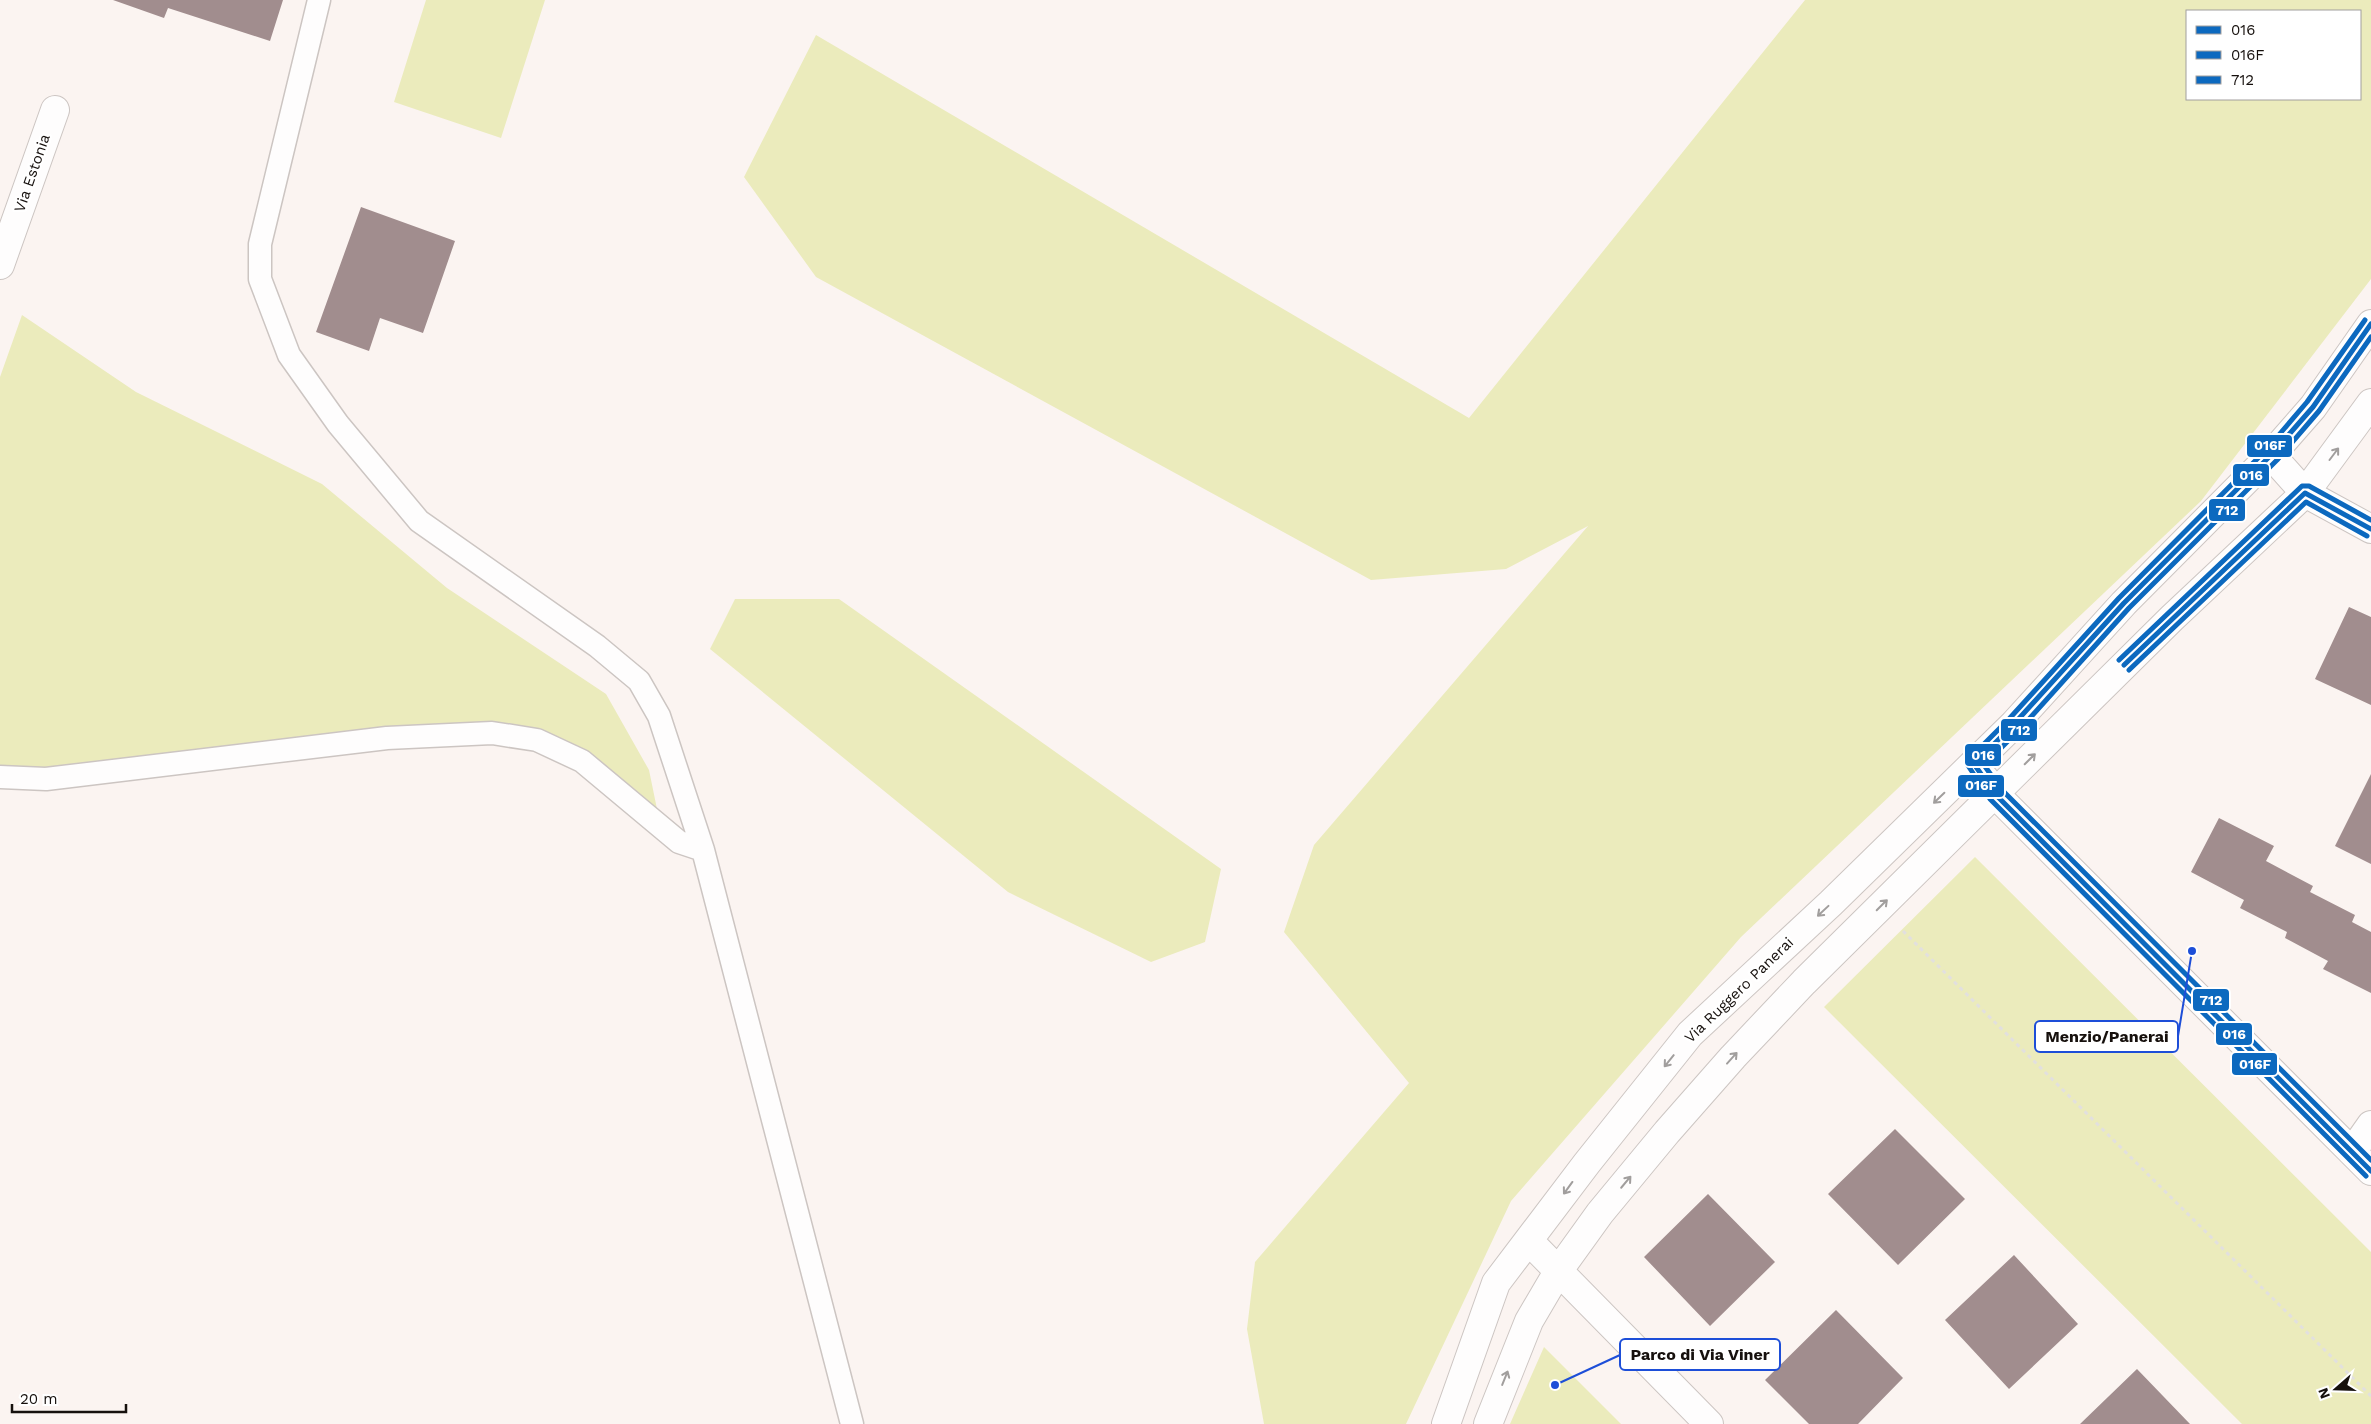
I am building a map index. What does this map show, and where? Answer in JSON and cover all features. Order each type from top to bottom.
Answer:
[{"type":"street","name":"Via Estonia","points":[[0,265],[55,110]]},
{"type":"street","name":"Via Ruggero Panerai","points":[[1446,1424],[1496,1283],[1586,1163],[1690,1034],[1831,903],[1974,764],[2014,724],[2124,603],[2272,456],[2314,407],[2371,324]]},
{"type":"street","points":[[1488,1424],[1529,1322],[1559,1270],[1600,1213],[1733,1057],[1804,982],[2172,618],[2305,493],[2371,403]]},
{"type":"street","points":[[2272,456],[2305,493],[2371,529]]},
{"type":"street","points":[[1974,764],[1995,794],[2362,1161]]},
{"type":"street","points":[[2362,1161],[2371,1125]]},
{"type":"street","points":[[1529,1241],[1709,1424]]},
{"type":"lane","points":[[318,0],[260,244],[260,279],[288,355],[338,424],[419,521],[597,646],[639,681],[660,716],[703,850],[852,1424]]},
{"type":"lane","points":[[0,777],[46,779],[387,738],[492,733],[537,740],[582,761],[679,842],[703,850]]},
{"type":"path","points":[[1879,908],[2371,1396]]},
{"type":"green space","points":[[426,0],[545,0],[501,138],[394,102]]},
{"type":"green space","points":[[1805,0],[2371,0],[2371,279],[2201,501],[1741,937],[1511,1201],[1406,1424],[1264,1424],[1247,1329],[1255,1262],[1409,1083],[1284,932],[1314,845],[1588,526],[1506,569],[1371,580],[816,277],[744,177],[816,35],[1469,418]]},
{"type":"green space","points":[[22,315],[136,392],[322,484],[447,588],[606,694],[649,770],[657,809],[547,736],[43,769],[0,768],[0,377]]},
{"type":"green space","points":[[735,599],[839,599],[1221,869],[1205,942],[1151,962],[1008,892],[710,649]]},
{"type":"green space","points":[[1975,857],[2371,1252],[2371,1424],[2242,1424],[1824,1007]]},
{"type":"green space","points":[[1544,1347],[1621,1424],[1510,1424]]},
{"type":"building","points":[[113,0],[283,0],[270,41],[168,8],[164,18]]},
{"type":"building","points":[[361,207],[455,241],[423,333],[380,318],[369,351],[316,332]]},
{"type":"building","points":[[2349,607],[2371,617],[2371,705],[2315,679]]},
{"type":"building","points":[[2371,774],[2371,864],[2335,846]]},
{"type":"building","points":[[2219,818],[2274,846],[2266,861],[2313,886],[2310,892],[2355,915],[2352,922],[2371,932],[2371,993],[2323,969],[2328,961],[2285,938],[2287,932],[2240,908],[2244,900],[2191,872]]},
{"type":"building","points":[[1895,1129],[1965,1199],[1898,1265],[1828,1194]]},
{"type":"building","points":[[1708,1194],[1775,1262],[1710,1326],[1644,1257]]},
{"type":"building","points":[[2014,1255],[2078,1324],[2009,1389],[1945,1320]]},
{"type":"building","points":[[1836,1310],[1903,1378],[1858,1424],[1809,1424],[1765,1380]]},
{"type":"building","points":[[2137,1369],[2190,1424],[2080,1424]]},
{"type":"transit line","name":"016F","points":[[2365,320],[2307,402],[2266,450],[2119,598],[2009,719],[1969,759],[1967,764],[1990,799],[2366,1176]]},
{"type":"transit line","name":"016","points":[[2371,324],[2313,407],[2271,455],[2124,603],[2014,724],[1974,764],[1995,794],[2371,1171]]},
{"type":"transit line","name":"712","points":[[2371,337],[2319,411],[2277,460],[2129,608],[2020,729],[1984,765],[2001,789],[2371,1160]]},
{"type":"transit line","name":"712","points":[[2119,660],[2302,486],[2309,486],[2371,520]]},
{"type":"transit line","name":"016","points":[[2124,665],[2305,493],[2371,529]]},
{"type":"transit line","name":"016F","points":[[2129,670],[2306,502],[2367,536]]},
{"type":"place","name":"Menzio/Panerai","points":[[2192,951]]},
{"type":"place","name":"Parco di Via Viner","points":[[1555,1385]]}]
